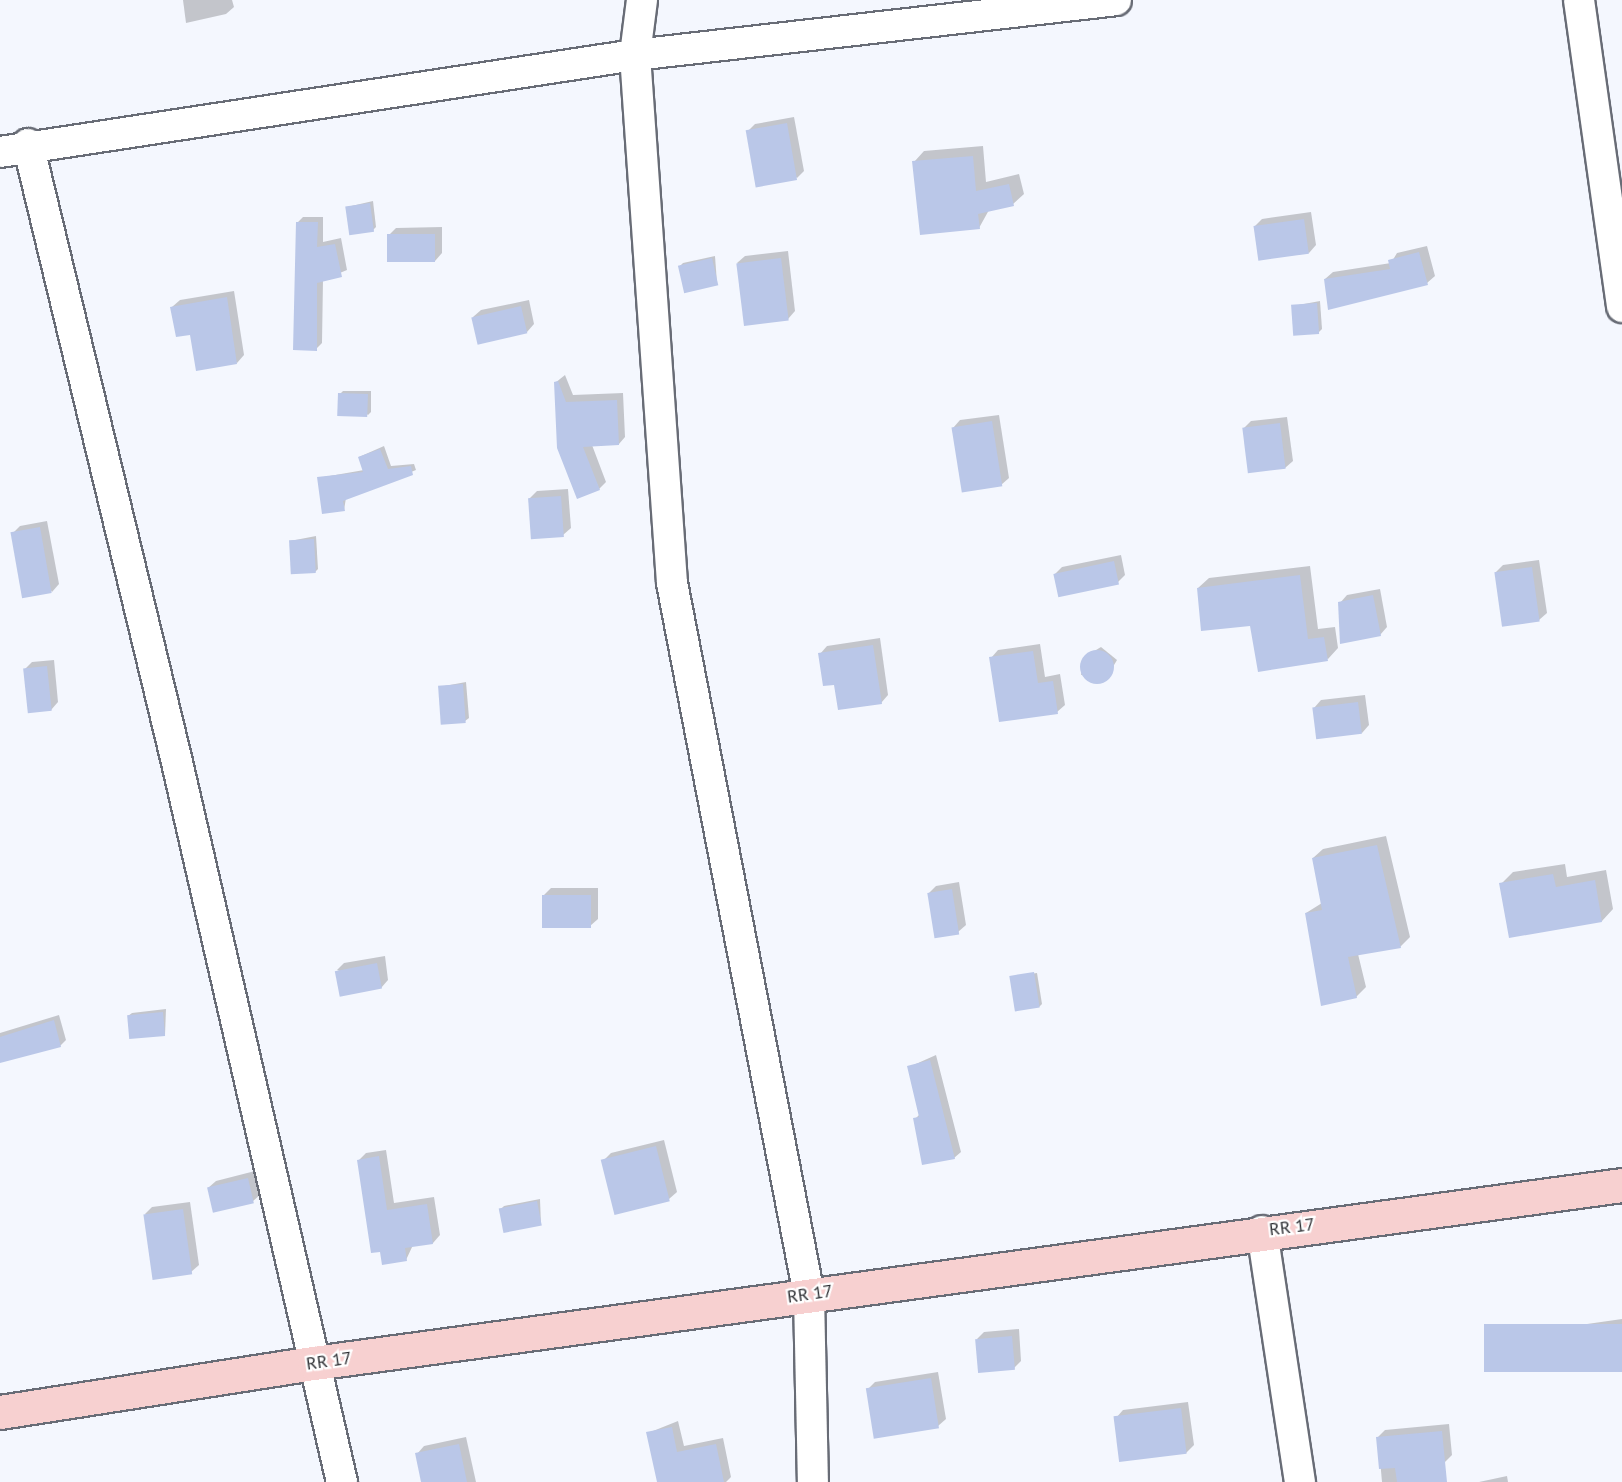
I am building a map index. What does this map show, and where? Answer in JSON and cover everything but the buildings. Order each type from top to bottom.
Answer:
[{"type":"main road","name":"RR 17","points":[[0,1412],[314,1363],[1262,1231],[1622,1185]]},
{"type":"street","points":[[642,0],[635,55],[672,583],[809,1295],[813,1482]]},
{"type":"street","points":[[342,1482],[176,758],[14,148],[635,55],[1116,0]]},
{"type":"street","points":[[1579,0],[1622,307]]},
{"type":"street","points":[[1262,1231],[1300,1482]]}]
